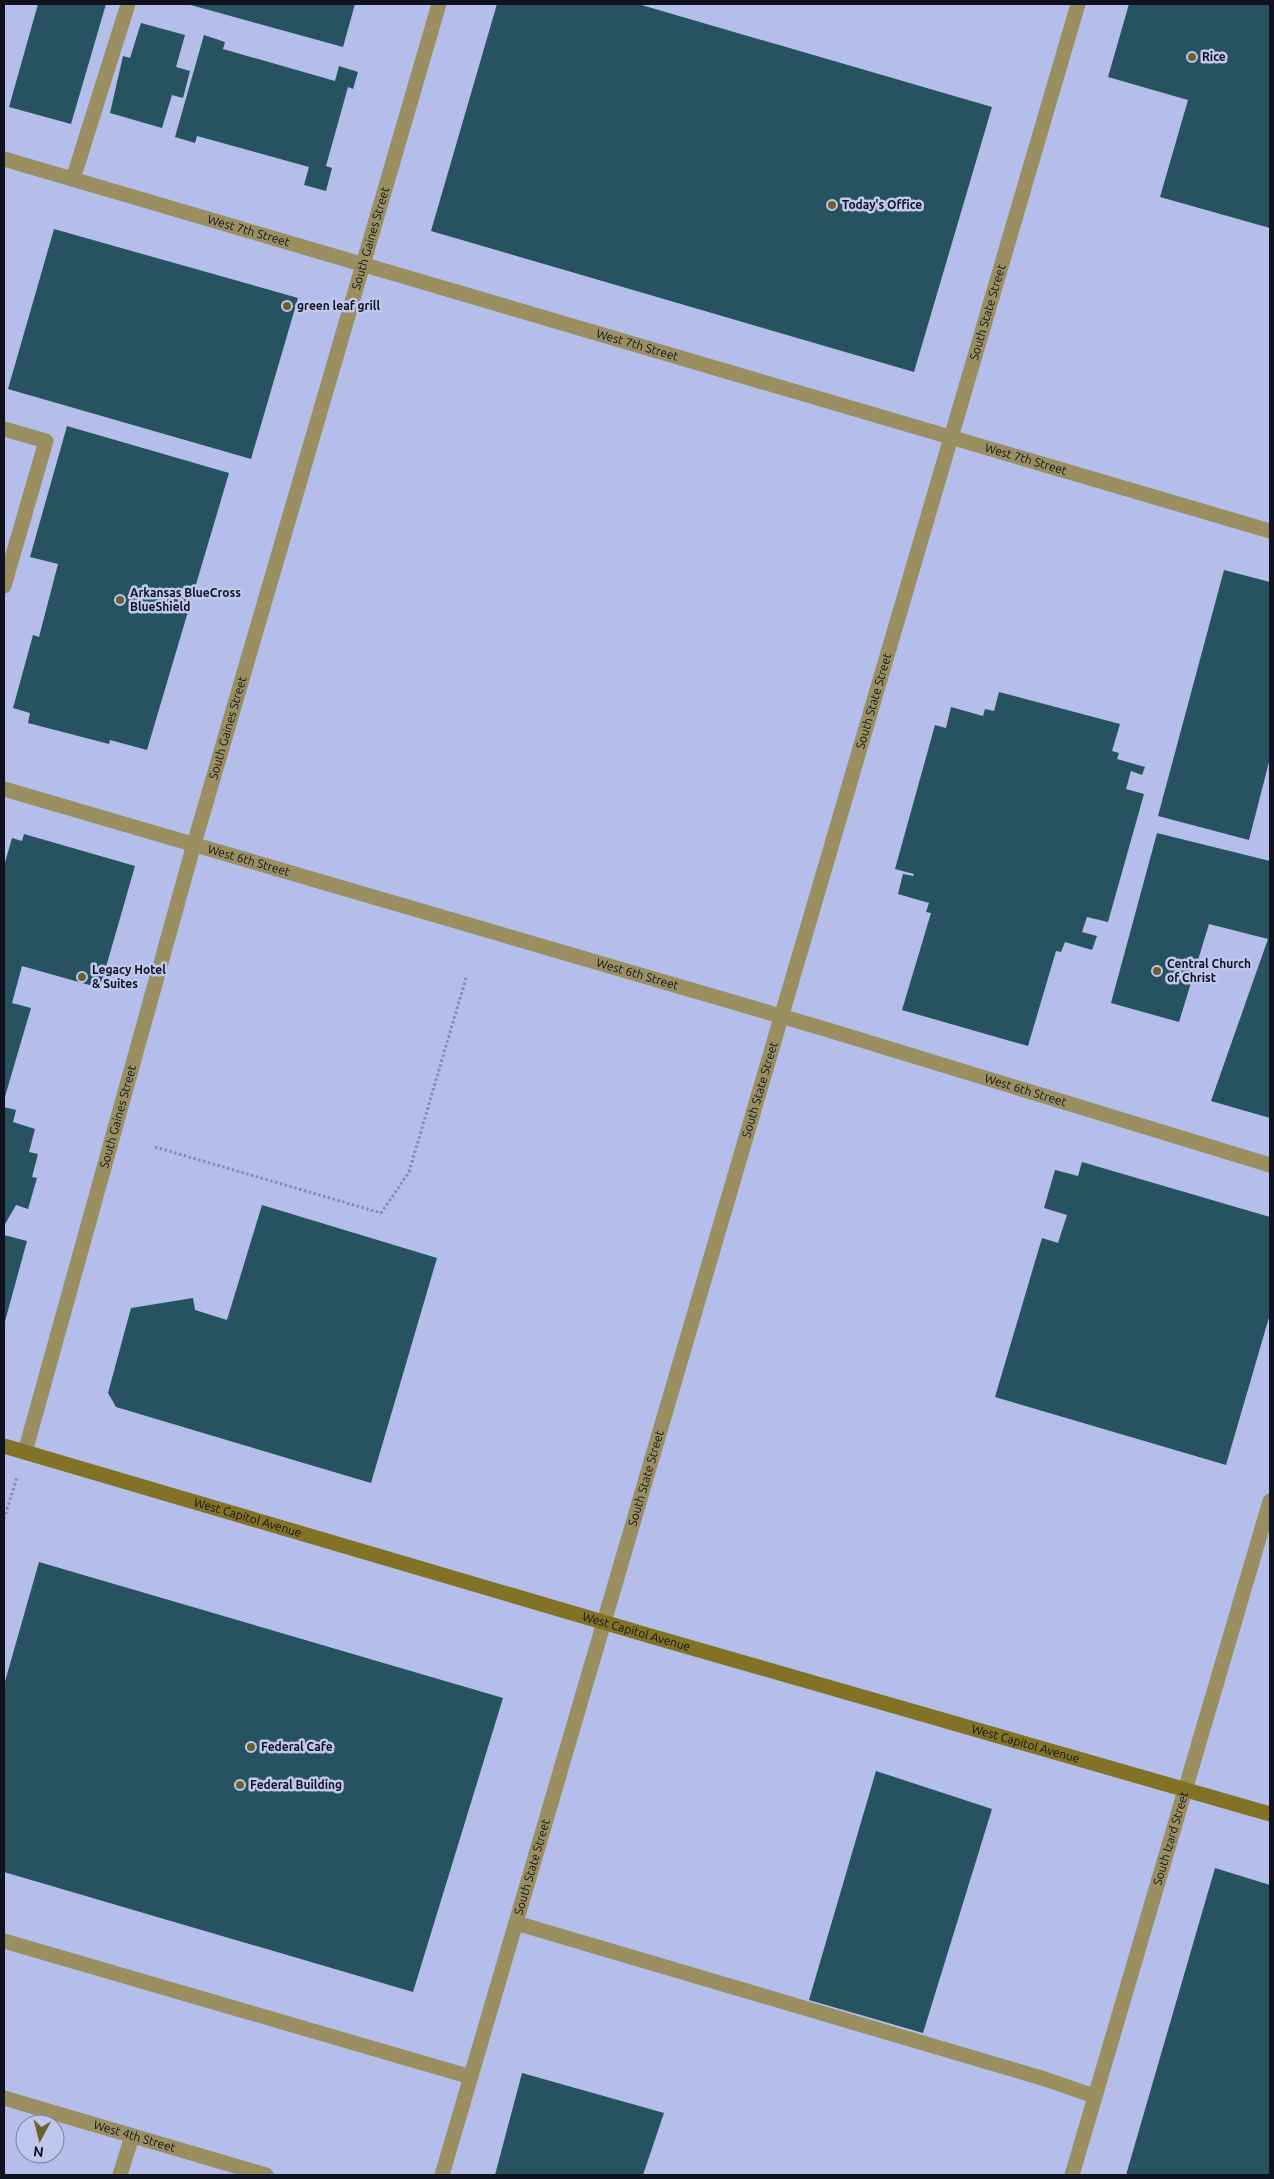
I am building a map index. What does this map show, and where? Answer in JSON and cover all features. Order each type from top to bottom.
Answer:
[{"type":"main road","name":"West Capitol Avenue","points":[[4,1446],[1270,1814]]},
{"type":"street","points":[[73,179],[128,4]]},
{"type":"street","name":"South Gaines Street","points":[[25,1452],[194,844],[439,4]]},
{"type":"street","name":"South State Street","points":[[442,2175],[1078,4]]},
{"type":"street","name":"West 7th Street","points":[[4,159],[1270,531]]},
{"type":"street","points":[[4,429],[46,441],[4,586]]},
{"type":"street","name":"West 6th Street","points":[[4,788],[781,1017],[1270,1165]]},
{"type":"street","name":"South Izard Street","points":[[1072,2175],[1270,1501]]},
{"type":"street","points":[[516,1923],[1036,2076],[1094,2096]]},
{"type":"street","points":[[4,1941],[470,2077]]},
{"type":"street","name":"West 4th Street","points":[[4,2098],[266,2175]]},
{"type":"street","points":[[120,2175],[132,2136]]},
{"type":"path","points":[[155,1147],[381,1214],[409,1172],[466,978]]},
{"type":"path","points":[[4,1519],[25,1452]]},
{"type":"shaded area","points":[[4,4],[1270,4],[1270,2175],[4,2175]]},
{"type":"building","points":[[38,4],[106,4],[71,124],[9,107]]},
{"type":"building","points":[[187,4],[355,4],[343,47]]},
{"type":"building","points":[[497,4],[638,4],[992,107],[914,372],[431,231]]},
{"type":"building","points":[[1129,4],[1270,4],[1270,228],[1160,197],[1188,100],[1108,77]]},
{"type":"building","points":[[141,23],[185,35],[176,67],[190,71],[183,98],[172,95],[162,128],[110,113],[123,56],[130,58]]},
{"type":"building","points":[[204,35],[225,42],[223,49],[335,81],[339,66],[358,72],[353,89],[348,87],[326,166],[332,168],[326,191],[304,185],[309,167],[197,136],[195,143],[175,137]]},
{"type":"building","points":[[54,229],[298,298],[251,459],[8,389]]},
{"type":"building","name":"Arkansas BlueCross BlueShield","points":[[67,426],[229,473],[147,750],[110,740],[109,744],[28,723],[30,713],[13,708],[33,635],[39,637],[58,564],[30,557]]},
{"type":"building","points":[[1224,570],[1270,582],[1270,758],[1249,840],[1158,816]]},
{"type":"building","points":[[999,692],[1120,724],[1112,751],[1119,753],[1117,759],[1145,767],[1142,775],[1131,771],[1126,789],[1144,794],[1108,922],[1087,917],[1082,932],[1097,936],[1092,950],[1065,942],[1061,952],[1056,951],[1028,1046],[902,1010],[931,913],[926,912],[929,903],[898,894],[903,874],[913,876],[914,874],[895,869],[935,725],[946,728],[951,707],[983,716],[985,709],[994,711]]},
{"type":"building","name":"Central Church of Christ","points":[[1157,833],[1270,861],[1270,1118],[1211,1101],[1268,939],[1209,924],[1179,1022],[1111,1003]]},
{"type":"building","name":"Legacy Hotel & Suites","points":[[24,834],[135,866],[100,988],[22,966],[12,1003],[31,1008],[4,1100],[4,866],[12,838],[22,841]]},
{"type":"building","points":[[4,1107],[16,1110],[13,1122],[35,1129],[29,1152],[38,1154],[32,1177],[37,1178],[28,1209],[16,1205],[4,1226]]},
{"type":"building","points":[[1082,1162],[1270,1217],[1270,1314],[1226,1465],[995,1397],[1042,1238],[1058,1243],[1067,1215],[1044,1208],[1055,1170],[1078,1176]]},
{"type":"building","points":[[262,1205],[437,1258],[371,1483],[116,1407],[108,1393],[131,1308],[193,1298],[195,1310],[227,1320]]},
{"type":"building","points":[[4,1235],[27,1241],[4,1325]]},
{"type":"building","name":"Federal Building","points":[[39,1562],[503,1698],[413,1992],[4,1872],[4,1685]]},
{"type":"building","points":[[876,1771],[992,1809],[923,2033],[809,2000]]},
{"type":"building","points":[[1215,1868],[1270,1885],[1270,2175],[1126,2175]]},
{"type":"building","points":[[522,2073],[664,2113],[643,2175],[495,2175]]},
{"type":"place","name":"Rice","points":[[1192,57]]},
{"type":"place","name":"Today's Office","points":[[832,205]]},
{"type":"place","name":"green leaf grill","points":[[287,306]]},
{"type":"place","name":"Arkansas BlueCross BlueShield","points":[[120,600]]},
{"type":"place","name":"Central Church of Christ","points":[[1157,971]]},
{"type":"place","name":"Legacy Hotel & Suites","points":[[82,977]]},
{"type":"place","name":"Federal Cafe","points":[[251,1747]]},
{"type":"place","name":"Federal Building","points":[[240,1785]]}]
